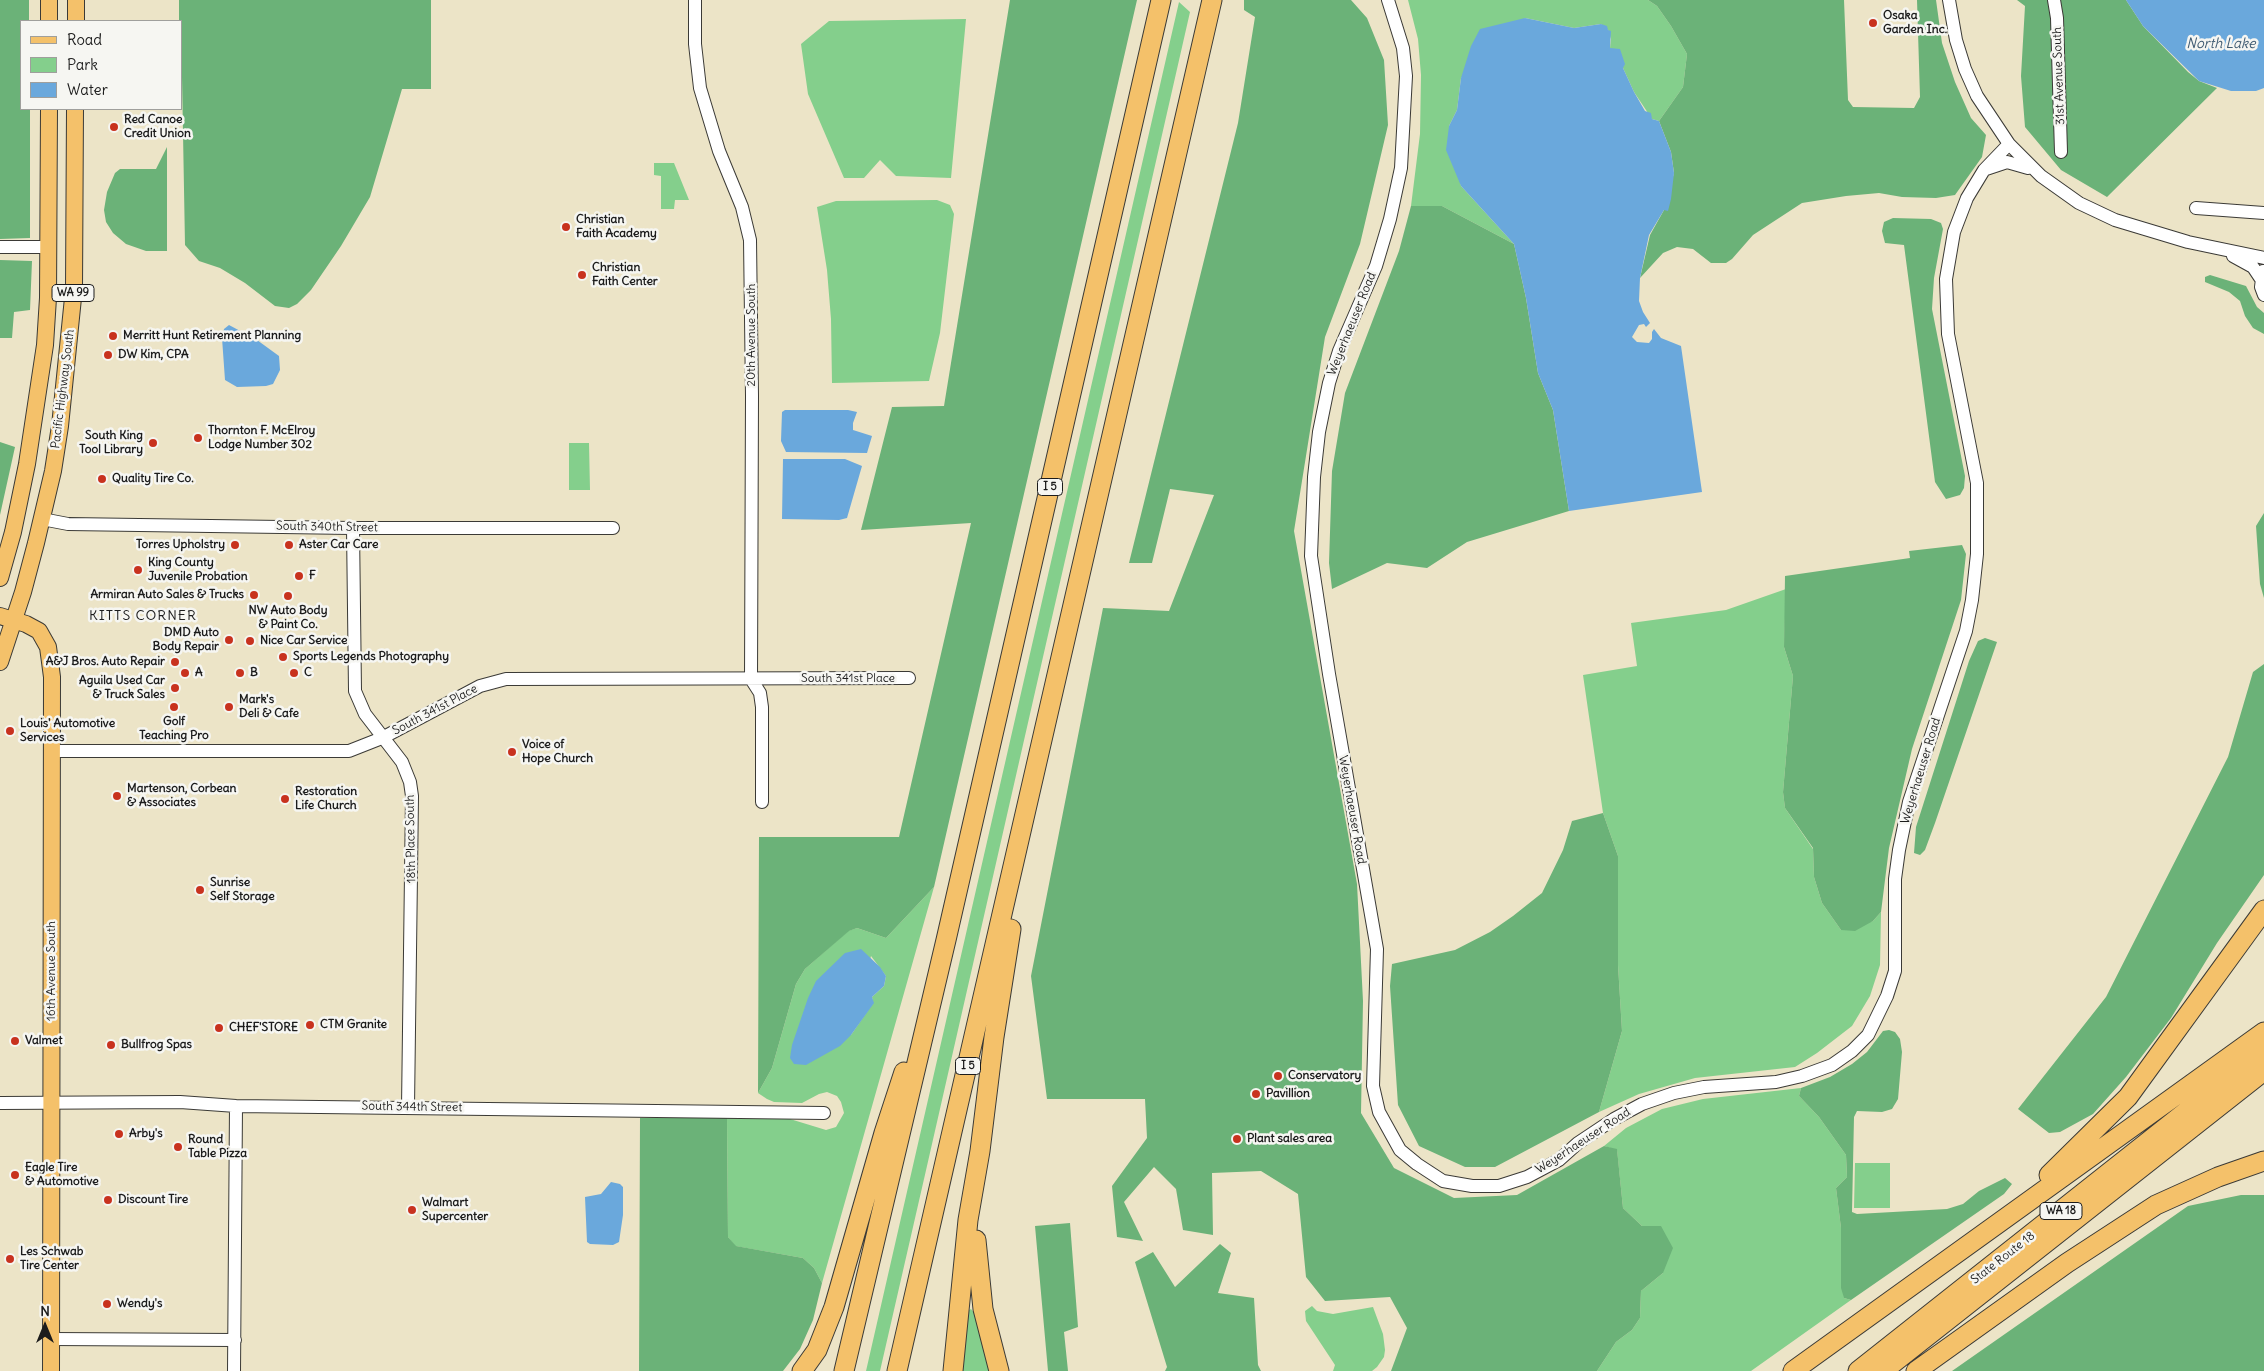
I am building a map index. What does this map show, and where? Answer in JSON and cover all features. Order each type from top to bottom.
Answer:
[{"type":"highway","name":"I 5","points":[[844,1371],[946,940],[1161,1]]},
{"type":"highway","name":"I 5","points":[[897,1371],[1210,6]]},
{"type":"highway","points":[[953,1371],[968,1220],[980,1151],[994,1037],[1038,762]]},
{"type":"highway","points":[[2009,1214],[2128,1097],[2264,910]]},
{"type":"highway","points":[[802,1371],[817,1350],[834,1307],[884,1133],[946,940]]},
{"type":"highway","points":[[1793,1371],[2264,1032]]},
{"type":"highway","name":"State Route 18","points":[[1858,1371],[2264,1050]]},
{"type":"highway","name":"State Route 18","points":[[1883,1371],[2264,1071]]},
{"type":"highway","points":[[980,1151],[976,1234],[977,1264],[984,1316],[999,1371]]},
{"type":"highway","points":[[1916,1371],[2067,1263],[2149,1209],[2178,1194],[2264,1161]]},
{"type":"main road","points":[[49,0],[49,20]]},
{"type":"main road","points":[[76,0],[76,20]]},
{"type":"main road","name":"Pacific Highway South","points":[[0,578],[22,490],[41,382],[48,298],[49,110]]},
{"type":"main road","name":"Pacific Highway South","points":[[0,662],[7,618],[42,519],[60,426],[74,288],[75,110]]},
{"type":"main road","points":[[49,186],[59,238],[59,282],[61,288],[74,288]]},
{"type":"main road","name":"16th Avenue South","points":[[7,618],[39,631],[48,647],[53,695],[51,1371]]},
{"type":"street","name":"20th Avenue South","points":[[695,0],[696,68],[701,92],[719,151],[742,207],[750,240],[752,386],[751,679]]},
{"type":"street","name":"Weyerhaeuser Road","points":[[1388,0],[1403,48],[1406,76],[1401,168],[1390,219],[1376,266],[1339,351],[1329,384],[1319,432],[1314,476],[1311,556],[1376,949],[1373,1065],[1375,1095],[1379,1112],[1400,1150],[1443,1181],[1472,1186],[1499,1186],[1527,1177],[1559,1160],[1578,1143],[1614,1119],[1642,1104],[1674,1093],[1704,1087],[1776,1082],[1802,1076],[1832,1065],[1852,1051],[1872,1028],[1887,996],[1895,971],[1895,878],[1909,802],[1958,658],[1972,600],[1978,554],[1977,483],[1948,334],[1946,294],[1949,262],[1957,223],[1967,198],[1984,170],[2009,144]]},
{"type":"street","points":[[1949,0],[1956,40],[1965,69],[1977,96],[2009,144],[2036,171],[2071,198],[2115,220],[2153,233],[2264,258]]},
{"type":"street","name":"31st Avenue South","points":[[2054,0],[2057,18],[2061,152]]},
{"type":"street","points":[[1984,170],[2007,162],[2036,171]]},
{"type":"street","points":[[2196,208],[2264,213]]},
{"type":"street","points":[[0,247],[48,248]]},
{"type":"street","points":[[2218,249],[2248,263],[2262,275],[2264,295]]},
{"type":"street","name":"South 340th Street","points":[[42,519],[68,524],[353,528],[613,528]]},
{"type":"street","name":"18th Place South","points":[[353,528],[354,685],[365,714],[406,772],[412,796],[408,1107]]},
{"type":"street","name":"South 341st Place","points":[[53,750],[339,752],[359,749],[480,686],[506,679],[910,678]]},
{"type":"street","points":[[751,679],[760,694],[762,707],[762,802]]},
{"type":"street","name":"South 344th Street","points":[[0,1103],[180,1102],[236,1106],[824,1113]]},
{"type":"street","points":[[234,1371],[236,1106]]},
{"type":"street","points":[[51,1340],[235,1340]]},
{"type":"green space","points":[[0,0],[29,0],[29,20],[20,20],[20,110],[30,110],[30,238],[0,239]]},
{"type":"green space","points":[[179,0],[431,0],[431,89],[402,89],[370,197],[341,246],[311,290],[297,304],[289,308],[275,306],[245,283],[220,268],[199,261],[185,245],[182,20],[179,20]]},
{"type":"green space","points":[[1010,0],[1137,0],[934,887],[886,938],[857,928],[849,931],[805,969],[796,984],[772,1068],[758,1093],[759,837],[899,837],[971,523],[861,530],[892,407],[944,406]]},
{"type":"green space","points":[[1244,0],[1351,0],[1367,18],[1384,60],[1388,125],[1360,244],[1325,337],[1294,531],[1357,884],[1363,1001],[1361,1113],[1394,1168],[1454,1198],[1517,1195],[1604,1146],[1617,1149],[1623,1208],[1642,1226],[1661,1226],[1673,1248],[1663,1273],[1641,1291],[1640,1318],[1632,1330],[1616,1342],[1597,1371],[1391,1371],[1407,1328],[1390,1297],[1325,1301],[1306,1277],[1298,1194],[1261,1171],[1212,1173],[1213,1235],[1183,1230],[1176,1189],[1154,1167],[1124,1202],[1143,1241],[1117,1237],[1112,1186],[1147,1138],[1145,1099],[1047,1099],[1031,976],[1103,608],[1169,611],[1214,495],[1170,489],[1152,563],[1129,563],[1238,123],[1255,17],[1244,10]]},
{"type":"green space","points":[[1408,0],[1648,0],[1657,6],[1687,54],[1683,87],[1659,121],[1652,119],[1634,92],[1623,68],[1610,48],[1611,39],[1608,30],[1601,24],[1574,28],[1525,18],[1461,78],[1457,110],[1449,126],[1461,186],[1514,244],[1442,206],[1411,206],[1420,134],[1421,75],[1418,39]]},
{"type":"green space","points":[[1648,0],[1844,0],[1848,100],[1853,107],[1914,108],[1920,97],[1917,0],[1936,0],[1942,43],[1955,82],[1971,118],[1986,135],[1982,157],[1955,195],[1936,198],[1902,197],[1879,193],[1802,203],[1753,235],[1732,259],[1726,263],[1711,263],[1693,249],[1677,247],[1663,253],[1640,278],[1650,235],[1664,210],[1674,173],[1671,152],[1659,121],[1683,87],[1687,54],[1657,6]]},
{"type":"green space","points":[[2017,0],[2126,0],[2143,26],[2188,72],[2199,81],[2217,88],[2107,197],[2061,170],[2025,127],[2021,76],[2025,6]]},
{"type":"green space","points":[[1179,2],[1190,12],[924,1179],[880,1371],[866,1371]]},
{"type":"green space","points":[[966,19],[951,178],[896,176],[880,160],[864,178],[844,178],[808,94],[801,44],[829,21]]},
{"type":"green space","points":[[167,147],[167,251],[146,251],[126,244],[113,233],[106,222],[104,210],[107,192],[115,173],[120,169],[156,169]]},
{"type":"green space","points":[[654,163],[674,163],[689,200],[675,200],[674,209],[661,209],[661,176],[654,175]]},
{"type":"green space","points":[[937,200],[950,205],[954,214],[940,333],[929,381],[832,383],[831,319],[827,270],[817,207],[836,201]]},
{"type":"green space","points":[[1411,206],[1442,206],[1514,244],[1526,298],[1538,373],[1553,410],[1569,511],[1467,542],[1427,568],[1387,563],[1332,589],[1329,563],[1332,471],[1345,393],[1399,251]]},
{"type":"green space","points":[[1893,218],[1931,219],[1941,223],[1943,229],[1934,278],[1932,309],[1965,476],[1964,488],[1960,495],[1946,499],[1935,482],[1904,245],[1885,243],[1882,231],[1884,222]]},
{"type":"green space","points":[[0,260],[32,261],[30,310],[14,312],[12,338],[0,338]]},
{"type":"green space","points":[[2210,275],[2246,286],[2257,307],[2264,313],[2264,334],[2253,328],[2245,316],[2240,301],[2229,292],[2205,282],[2205,277]]},
{"type":"green space","points":[[0,442],[15,447],[0,515]]},
{"type":"green space","points":[[569,443],[589,443],[590,490],[569,490]]},
{"type":"green space","points":[[2264,513],[2264,598],[2260,584],[2256,526]]},
{"type":"green space","points":[[1962,545],[1966,554],[1961,600],[1912,749],[1889,848],[1881,912],[1873,921],[1855,931],[1841,930],[1822,903],[1814,877],[1813,848],[1785,808],[1783,792],[1793,676],[1784,647],[1785,576],[1910,558],[1909,551]]},
{"type":"green space","points":[[1786,589],[1784,647],[1793,676],[1783,792],[1785,808],[1813,849],[1814,877],[1822,903],[1841,930],[1873,921],[1881,912],[1880,965],[1870,996],[1852,1026],[1795,1067],[1695,1078],[1639,1094],[1599,1112],[1622,1031],[1618,965],[1618,856],[1603,813],[1583,675],[1637,666],[1631,623],[1726,610]]},
{"type":"green space","points":[[1985,638],[1997,642],[1935,823],[1925,850],[1920,855],[1914,853],[1916,827],[1969,661],[1978,641]]},
{"type":"green space","points":[[2264,664],[2264,875],[2217,943],[2171,1018],[2126,1077],[2093,1114],[2060,1132],[2049,1133],[2018,1109],[2106,997],[2228,757],[2253,672]]},
{"type":"green space","points":[[1603,813],[1618,856],[1618,965],[1622,1031],[1599,1112],[1495,1167],[1465,1167],[1419,1146],[1398,1105],[1390,986],[1392,964],[1455,950],[1490,932],[1513,916],[1542,893],[1563,850],[1572,821]]},
{"type":"green space","points":[[934,887],[822,1283],[814,1268],[803,1258],[735,1246],[728,1237],[727,1118],[790,1119],[826,1130],[836,1127],[844,1113],[837,1096],[827,1092],[802,1103],[774,1102],[758,1093],[772,1068],[796,984],[805,969],[848,931],[857,928],[886,938]],"holes":[[[871,956],[886,976],[884,986],[872,997],[873,1003],[851,1035]]]},
{"type":"green space","points":[[1883,1031],[1895,1032],[1900,1039],[1902,1052],[1898,1099],[1892,1109],[1882,1112],[1857,1111],[1854,1117],[1852,1212],[1857,1214],[1947,1209],[1963,1204],[1979,1191],[2005,1178],[2012,1184],[2004,1194],[1851,1300],[1844,1298],[1841,1288],[1841,1228],[1836,1188],[1847,1177],[1846,1155],[1819,1117],[1799,1096],[1801,1088],[1830,1077],[1852,1064],[1867,1052]]},
{"type":"green space","points":[[1801,1088],[1799,1096],[1819,1117],[1846,1155],[1847,1177],[1836,1188],[1841,1228],[1844,1298],[1851,1300],[1751,1371],[1597,1371],[1616,1342],[1632,1330],[1640,1318],[1641,1291],[1663,1273],[1642,1226],[1623,1208],[1617,1150],[1604,1146],[1626,1128],[1662,1109],[1703,1099]]},
{"type":"green space","points":[[640,1118],[727,1118],[728,1237],[736,1246],[803,1258],[814,1268],[822,1283],[813,1320],[800,1349],[783,1371],[639,1371]]},
{"type":"green space","points":[[1855,1163],[1890,1163],[1890,1208],[1854,1208]]},
{"type":"green space","points":[[2241,1195],[2264,1195],[2264,1371],[1952,1371],[2188,1206]]},
{"type":"green space","points":[[1070,1223],[1078,1327],[1064,1332],[1068,1371],[1048,1371],[1035,1226]]},
{"type":"green space","points":[[1220,1244],[1231,1253],[1218,1293],[1254,1298],[1258,1365],[1261,1371],[1165,1371],[1167,1367],[1135,1262],[1153,1252],[1175,1287]]},
{"type":"green space","points":[[1312,1306],[1317,1311],[1333,1314],[1373,1307],[1383,1334],[1385,1350],[1384,1357],[1377,1367],[1372,1371],[1333,1371],[1335,1365],[1306,1321],[1305,1311]]},
{"type":"green space","points":[[971,1309],[975,1314],[990,1371],[959,1371],[966,1312]]},
{"type":"water","name":"North Lake","points":[[2126,0],[2264,0],[2264,88],[2256,91],[2231,91],[2199,81],[2143,26]]},
{"type":"water","points":[[1525,18],[1574,28],[1601,24],[1607,26],[1608,30],[1611,31],[1610,48],[1620,49],[1625,64],[1623,68],[1634,92],[1645,111],[1651,113],[1652,119],[1659,121],[1671,152],[1674,173],[1671,199],[1668,211],[1664,210],[1649,235],[1640,278],[1639,301],[1650,323],[1646,327],[1644,324],[1639,325],[1632,337],[1637,342],[1649,343],[1654,329],[1661,338],[1681,346],[1702,492],[1569,511],[1553,410],[1538,373],[1526,298],[1514,244],[1461,186],[1446,150],[1449,126],[1457,110],[1461,78],[1471,46],[1480,29]]},
{"type":"water","points":[[229,325],[257,340],[279,356],[280,370],[273,384],[237,387],[225,380],[222,338],[224,329]]},
{"type":"water","points":[[785,410],[848,410],[857,412],[853,423],[853,430],[872,436],[867,453],[786,452],[781,441],[782,412]]},
{"type":"water","points":[[783,459],[845,459],[862,466],[847,518],[839,520],[782,519]]},
{"type":"water","points":[[861,949],[880,967],[886,976],[884,986],[872,997],[874,1003],[851,1035],[840,1046],[806,1065],[794,1064],[790,1058],[792,1045],[808,998],[816,981],[845,953]]},
{"type":"water","points":[[611,1182],[620,1184],[623,1187],[623,1215],[619,1242],[613,1245],[590,1244],[587,1242],[585,1197],[601,1194]]},
{"type":"place","name":"Osaka Garden Inc.","points":[[1873,23]]},
{"type":"place","name":"Red Canoe Credit Union","points":[[114,127]]},
{"type":"place","name":"Christian Faith Academy","points":[[566,227]]},
{"type":"place","name":"Christian Faith Center","points":[[582,275]]},
{"type":"place","name":"Merritt Hunt Retirement Planning","points":[[113,336]]},
{"type":"place","name":"DW Kim, CPA","points":[[108,355]]},
{"type":"place","name":"Thornton F. McElroy Lodge Number 302","points":[[198,438]]},
{"type":"place","name":"South King Tool Library","points":[[153,443]]},
{"type":"place","name":"Quality Tire Co.","points":[[102,479]]},
{"type":"place","name":"Torres Upholstry","points":[[235,545]]},
{"type":"place","name":"Aster Car Care","points":[[289,545]]},
{"type":"place","name":"King County Juvenile Probation","points":[[138,570]]},
{"type":"place","name":"F","points":[[299,576]]},
{"type":"place","name":"Armiran Auto Sales & Trucks","points":[[254,595]]},
{"type":"place","name":"NW Auto Body & Paint Co.","points":[[288,596]]},
{"type":"place","name":"DMD Auto Body Repair","points":[[229,640]]},
{"type":"place","name":"Nice Car Service","points":[[250,641]]},
{"type":"place","name":"Sports Legends Photography","points":[[283,657]]},
{"type":"place","name":"A&J Bros. Auto Repair","points":[[175,662]]},
{"type":"place","name":"A","points":[[185,673]]},
{"type":"place","name":"B","points":[[240,673]]},
{"type":"place","name":"C","points":[[294,673]]},
{"type":"place","name":"Aguila Used Car & Truck Sales","points":[[175,688]]},
{"type":"place","name":"Golf Teaching Pro","points":[[174,707]]},
{"type":"place","name":"Mark's Deli & Cafe","points":[[229,707]]},
{"type":"place","name":"Louis' Automotive Services","points":[[10,731]]},
{"type":"place","name":"Voice of Hope Church","points":[[512,752]]},
{"type":"place","name":"Martenson, Corbean & Associates","points":[[117,796]]},
{"type":"place","name":"Restoration Life Church","points":[[285,799]]},
{"type":"place","name":"Sunrise Self Storage","points":[[200,890]]},
{"type":"place","name":"CTM Granite","points":[[310,1025]]},
{"type":"place","name":"CHEF'STORE","points":[[219,1028]]},
{"type":"place","name":"Valmet","points":[[15,1041]]},
{"type":"place","name":"Bullfrog Spas","points":[[111,1045]]},
{"type":"place","name":"Conservatory","points":[[1278,1076]]},
{"type":"place","name":"Pavillion","points":[[1256,1094]]},
{"type":"place","name":"Arby's","points":[[119,1134]]},
{"type":"place","name":"Plant sales area","points":[[1237,1139]]},
{"type":"place","name":"Round Table Pizza","points":[[178,1147]]},
{"type":"place","name":"Eagle Tire & Automotive","points":[[15,1175]]},
{"type":"place","name":"Discount Tire","points":[[108,1200]]},
{"type":"place","name":"Walmart Supercenter","points":[[412,1210]]},
{"type":"place","name":"Les Schwab Tire Center","points":[[10,1259]]},
{"type":"place","name":"Wendy's","points":[[107,1304]]},
{"type":"district","name":"KITTS CORNER","points":[[143,616]]}]
